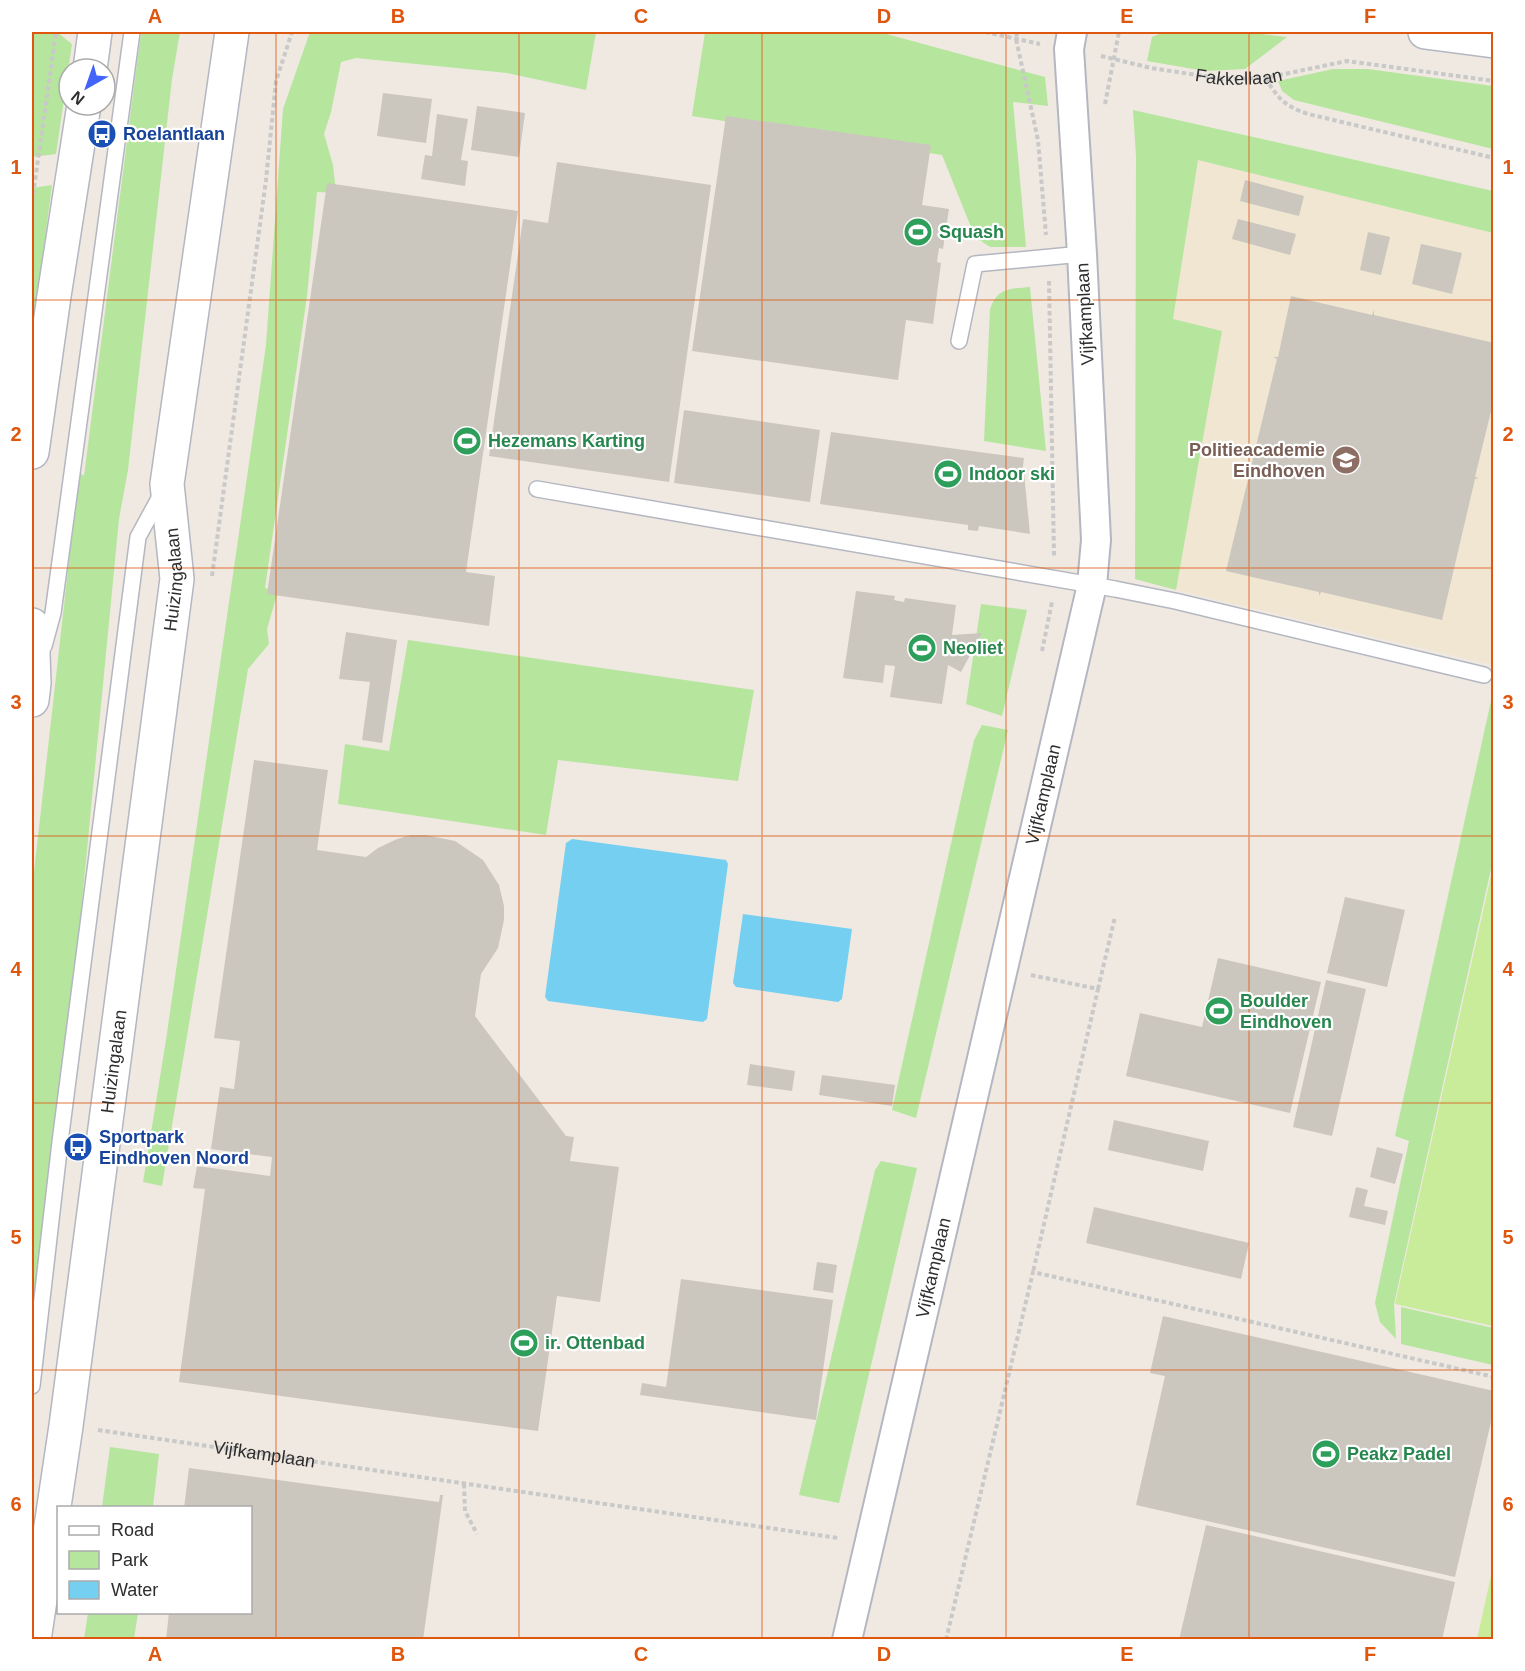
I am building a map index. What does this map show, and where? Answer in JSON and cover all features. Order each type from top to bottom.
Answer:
[{"type":"main road","points":[[92,57],[96,32]]},
{"type":"main road","name":"Huizingalaan","points":[[34,1640],[66,1426],[177,579],[167,484],[232,32]]},
{"type":"main road","points":[[1425,32],[1494,41]]},
{"type":"main road","points":[[32,452],[82,117]]},
{"type":"main road","points":[[32,625],[33,691]]},
{"type":"street","name":"Vijfkamplaan","points":[[846,1640],[1092,585],[1096,540],[1070,40]]},
{"type":"lane","points":[[33,691],[52,613],[132,32]]},
{"type":"lane","points":[[959,341],[975,264],[1082,254]]},
{"type":"lane","name":"Huizingalaan","points":[[32,1386],[60,1142],[138,537],[167,484]]},
{"type":"lane","points":[[537,489],[1054,577],[1175,601],[1484,675]]},
{"type":"path","points":[[32,202],[34,169],[56,32]]},
{"type":"path","name":"Fakkellaan","points":[[985,32],[1016,39],[1070,40],[1115,59],[1151,68],[1223,80],[1265,78],[1347,61],[1494,81]]},
{"type":"path","name":"Vijfkamplaan","points":[[1017,32],[1016,39],[1038,140],[1048,257],[1054,577],[1051,610],[1041,654]]},
{"type":"path","points":[[1115,59],[1119,32]]},
{"type":"path","points":[[1265,78],[1278,97],[1289,107],[1308,114],[1494,158]]},
{"type":"path","points":[[946,1640],[1115,917]]},
{"type":"path","points":[[1030,974],[1098,989]]},
{"type":"path","points":[[1033,1272],[1494,1377]]},
{"type":"path","name":"Vijfkamplaan","points":[[66,1426],[840,1538],[837,1550]]},
{"type":"path","points":[[464,1484],[465,1510],[477,1534]]},
{"type":"shaded area","name":"Politieacademie Eindhoven","points":[[1198,160],[1493,233],[1493,665],[1176,590],[1222,331],[1173,319]]},
{"type":"green space","points":[[32,32],[57,32],[72,44],[70,57],[57,57],[57,117],[61,117],[56,154],[32,157]]},
{"type":"green space","points":[[141,32],[180,32],[172,79],[128,470],[119,519],[66,1058],[32,1315],[32,890],[79,472],[84,476]]},
{"type":"green space","points":[[310,32],[596,32],[586,90],[507,73],[356,58],[341,62],[324,134],[333,165],[336,193],[317,192],[307,296],[265,588],[278,591],[267,629],[269,644],[248,669],[162,1186],[143,1182],[166,1040],[266,345],[283,109]]},
{"type":"green space","points":[[705,32],[879,32],[1045,77],[1048,106],[1013,102],[1026,247],[990,247],[975,237],[942,155],[692,116]]},
{"type":"green space","points":[[1164,32],[1245,32],[1287,37],[1245,69],[1205,71],[1147,61],[1152,37]]},
{"type":"green space","points":[[1333,69],[1368,69],[1493,86],[1493,149],[1294,100],[1282,91],[1278,81]]},
{"type":"green space","points":[[1133,110],[1493,191],[1493,233],[1198,160],[1173,319],[1222,331],[1176,590],[1135,579],[1136,156]]},
{"type":"green space","points":[[52,185],[32,338],[32,188]]},
{"type":"green space","points":[[1030,287],[1046,451],[984,441],[990,309],[997,297],[1006,290]]},
{"type":"green space","points":[[981,604],[1027,610],[1002,716],[966,704]]},
{"type":"green space","points":[[408,640],[754,690],[738,781],[558,760],[546,835],[338,804],[345,744],[389,751]]},
{"type":"green space","points":[[1493,692],[1493,860],[1394,1304],[1396,1339],[1380,1322],[1375,1303],[1409,1141],[1395,1136]]},
{"type":"green space","points":[[982,725],[1008,730],[916,1118],[892,1110],[974,740]]},
{"type":"green space","points":[[1493,867],[1493,1326],[1395,1304]]},
{"type":"green space","points":[[881,1161],[917,1168],[839,1503],[799,1495],[875,1170]]},
{"type":"green space","points":[[1401,1307],[1493,1328],[1493,1365],[1401,1344]]},
{"type":"green space","points":[[110,1447],[159,1454],[153,1506],[102,1506]]},
{"type":"green space","points":[[1493,1567],[1493,1639],[1477,1639]]},
{"type":"green space","points":[[88,1614],[138,1614],[134,1639],[84,1639]]},
{"type":"water","points":[[572,839],[726,860],[728,864],[707,1019],[703,1022],[548,1001],[545,997],[566,843]]},
{"type":"water","points":[[743,914],[852,929],[842,999],[838,1002],[736,987],[733,983]]},
{"type":"building","points":[[383,93],[432,99],[426,143],[377,136]]},
{"type":"building","points":[[477,106],[525,113],[519,157],[471,150]]},
{"type":"building","points":[[437,114],[468,119],[461,160],[468,161],[465,186],[421,179],[425,155],[432,156]]},
{"type":"building","points":[[726,116],[931,145],[922,205],[949,209],[943,249],[939,248],[937,262],[941,263],[933,324],[906,320],[898,380],[692,351]]},
{"type":"building","points":[[557,162],[711,185],[669,482],[489,456],[523,219],[548,223]]},
{"type":"building","points":[[1245,180],[1304,196],[1299,216],[1240,201]]},
{"type":"building","points":[[327,183],[518,211],[466,572],[495,576],[489,626],[267,594]]},
{"type":"building","points":[[1238,219],[1296,234],[1290,255],[1232,239]]},
{"type":"building","points":[[1368,232],[1390,237],[1381,275],[1360,270]]},
{"type":"building","points":[[1421,244],[1462,253],[1452,294],[1412,284]]},
{"type":"building","points":[[1291,296],[1372,315],[1374,310],[1374,315],[1494,343],[1494,399],[1475,477],[1479,478],[1475,479],[1442,620],[1321,592],[1319,596],[1319,592],[1226,571],[1277,359],[1273,357],[1278,357]]},
{"type":"building","points":[[684,410],[820,430],[810,502],[674,483]]},
{"type":"building","points":[[831,432],[1024,458],[1022,473],[1024,473],[1030,534],[979,526],[978,531],[968,530],[968,525],[820,504]]},
{"type":"building","points":[[856,591],[895,596],[894,600],[904,602],[905,598],[956,605],[952,635],[982,633],[961,672],[948,665],[942,704],[890,697],[895,666],[885,665],[883,683],[843,678]]},
{"type":"building","points":[[346,632],[397,640],[382,743],[362,740],[370,682],[339,679]]},
{"type":"building","points":[[254,760],[328,770],[317,850],[366,857],[397,839],[411,835],[426,835],[455,841],[483,860],[499,885],[504,906],[504,920],[498,948],[481,974],[475,1016],[566,1136],[574,1137],[570,1161],[619,1167],[600,1302],[557,1296],[538,1431],[179,1382],[205,1189],[193,1188],[197,1166],[270,1176],[272,1157],[211,1149],[220,1087],[234,1089],[240,1041],[214,1038]]},
{"type":"building","points":[[1345,897],[1405,910],[1387,987],[1327,973]]},
{"type":"building","points":[[1218,958],[1321,982],[1290,1113],[1126,1076],[1140,1013],[1202,1027]]},
{"type":"building","points":[[1326,980],[1366,989],[1332,1136],[1293,1127]]},
{"type":"building","points":[[750,1064],[795,1071],[792,1091],[747,1085]]},
{"type":"building","points":[[822,1075],[895,1085],[892,1106],[819,1095]]},
{"type":"building","points":[[1114,1120],[1209,1141],[1203,1171],[1108,1150]]},
{"type":"building","points":[[1377,1147],[1403,1154],[1395,1184],[1370,1177]]},
{"type":"building","points":[[1356,1187],[1368,1190],[1364,1206],[1388,1211],[1385,1225],[1349,1217]]},
{"type":"building","points":[[1094,1207],[1249,1243],[1241,1279],[1086,1243]]},
{"type":"building","points":[[817,1262],[837,1265],[833,1293],[813,1290]]},
{"type":"building","points":[[681,1279],[833,1300],[816,1420],[640,1395],[642,1383],[666,1387]]},
{"type":"building","points":[[1163,1316],[1494,1391],[1494,1409],[1455,1577],[1136,1505],[1165,1376],[1150,1373]]},
{"type":"building","points":[[189,1468],[439,1502],[440,1495],[443,1495],[423,1640],[166,1640],[169,1614],[252,1614],[252,1506],[184,1506]]},
{"type":"building","points":[[1206,1525],[1455,1582],[1442,1640],[1179,1640]]},
{"type":"place","name":"Roelantlaan","points":[[102,134]]},
{"type":"place","name":"Squash","points":[[918,232]]},
{"type":"place","name":"Hezemans Karting","points":[[467,441]]},
{"type":"place","name":"Politieacademie Eindhoven","points":[[1346,460]]},
{"type":"place","name":"Indoor ski","points":[[948,474]]},
{"type":"place","name":"Neoliet","points":[[922,648]]},
{"type":"place","name":"Boulder Eindhoven","points":[[1219,1011]]},
{"type":"place","name":"Sportpark Eindhoven Noord","points":[[78,1147]]},
{"type":"place","name":"ir. Ottenbad","points":[[524,1343]]},
{"type":"place","name":"Peakz Padel","points":[[1326,1454]]}]
